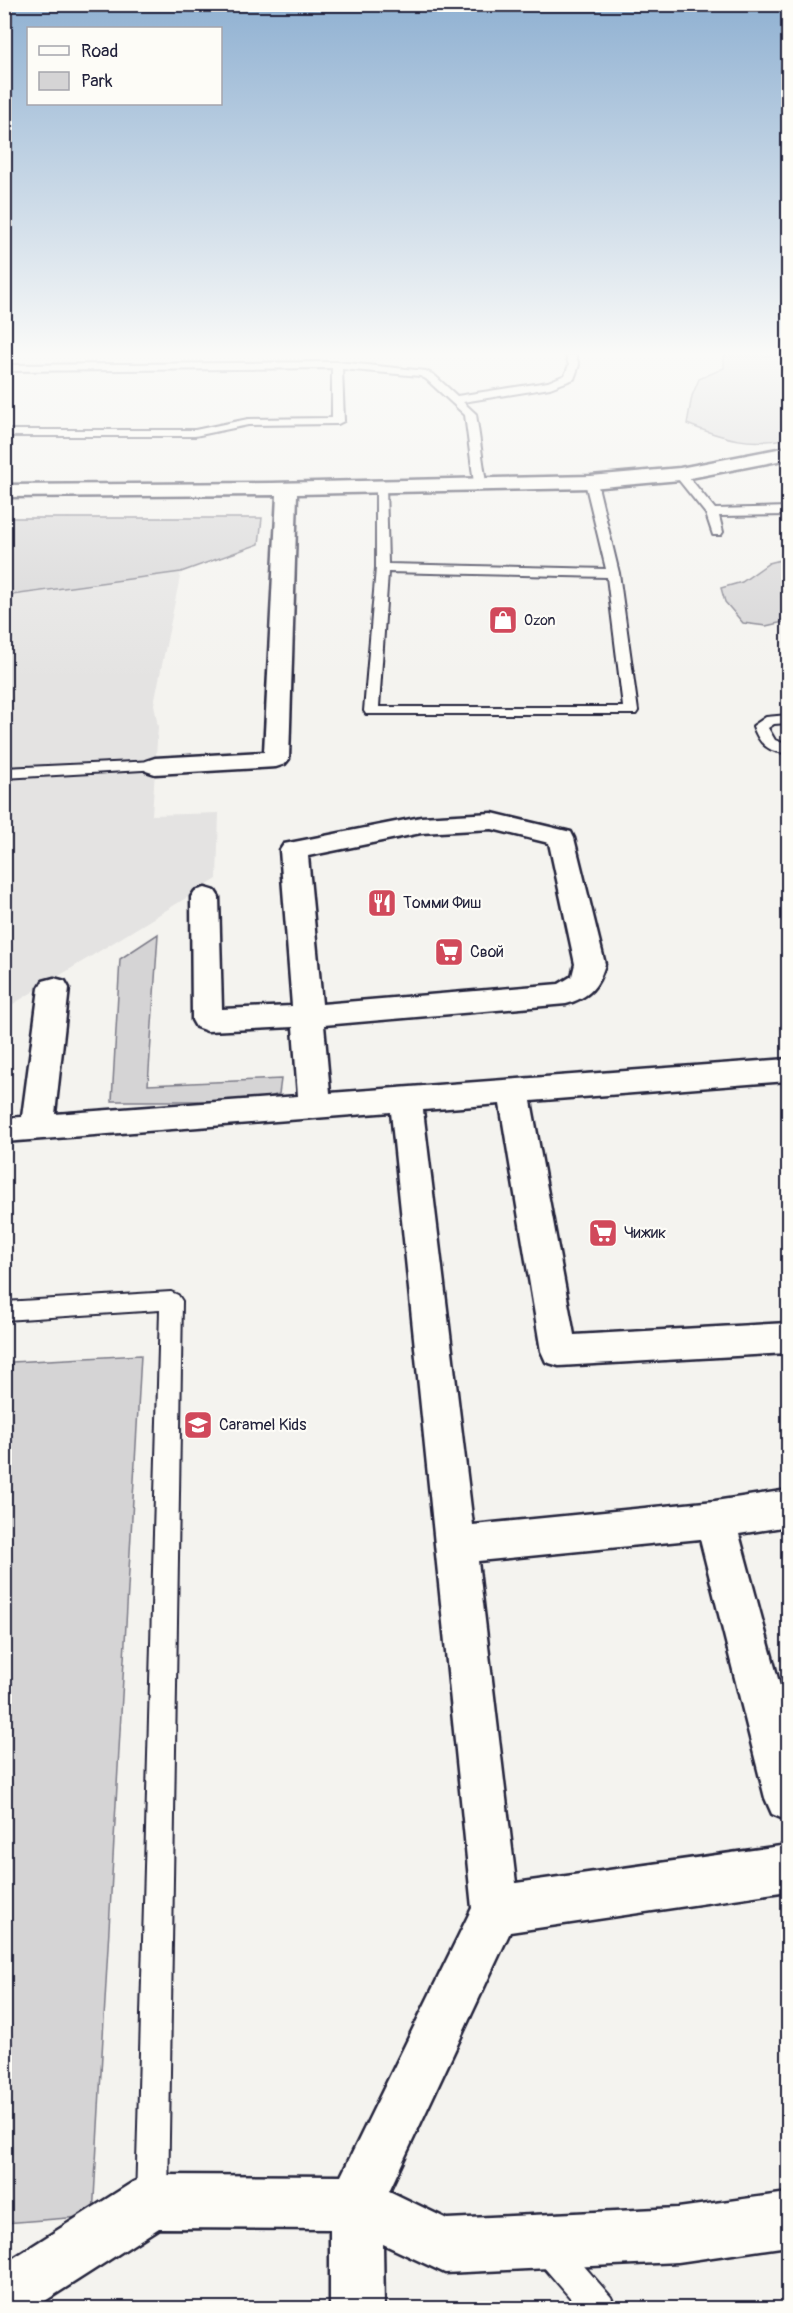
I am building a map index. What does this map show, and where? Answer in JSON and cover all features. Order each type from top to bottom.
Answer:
[{"type":"street","points":[[4,491],[287,489],[380,485],[591,482],[680,474],[732,464]]},
{"type":"street","points":[[155,766],[276,759],[287,489]]},
{"type":"street","points":[[205,897],[207,1020],[307,1016],[566,994],[585,981],[590,964],[561,838],[492,821],[421,825],[294,850],[307,1016],[315,1106]]},
{"type":"street","points":[[38,1128],[54,988]]},
{"type":"street","points":[[4,1130],[514,1093],[789,1070]]},
{"type":"street","points":[[514,1093],[559,1351],[789,1338]]},
{"type":"street","points":[[357,2308],[356,2203],[496,1910],[406,1100]]},
{"type":"street","points":[[455,1545],[716,1519],[789,1508]]},
{"type":"street","points":[[716,1519],[789,1798]]},
{"type":"street","points":[[496,1910],[789,1868]]},
{"type":"street","points":[[4,2296],[152,2200],[356,2203],[445,2246],[678,2235],[789,2220]]},
{"type":"lane","points":[[477,464],[480,483]]},
{"type":"lane","points":[[680,474],[712,513],[717,532]]},
{"type":"lane","points":[[380,485],[382,568],[371,711],[632,711],[614,573],[591,482]]},
{"type":"lane","points":[[712,513],[789,511]]},
{"type":"lane","points":[[382,568],[614,573]]},
{"type":"lane","points":[[789,719],[771,720],[759,726],[772,746],[789,749]]},
{"type":"lane","points":[[4,774],[155,766]]},
{"type":"lane","points":[[4,1311],[171,1301],[152,2200]]},
{"type":"lane","points":[[542,2241],[600,2308]]},
{"type":"shaded area","points":[[181,572],[154,704],[158,727],[152,815],[219,813],[217,879],[5,1009],[5,596]]},
{"type":"green space","points":[[5,518],[262,518],[259,544],[181,572],[5,596]]},
{"type":"green space","points":[[788,558],[788,621],[766,626],[743,623],[725,602],[721,588],[742,582],[769,563]]},
{"type":"green space","points":[[158,934],[148,1085],[281,1079],[279,1094],[257,1101],[112,1101],[120,959]]},
{"type":"green space","points":[[141,1355],[93,2216],[5,2223],[4,1424],[12,1362]]},
{"type":"place","name":"Ozon","points":[[503,620]]},
{"type":"place","name":"Томми Фиш","points":[[382,903]]},
{"type":"place","name":"Свой","points":[[449,952]]},
{"type":"place","name":"Чижик","points":[[603,1233]]},
{"type":"place","name":"Caramel Kids","points":[[198,1425]]}]
